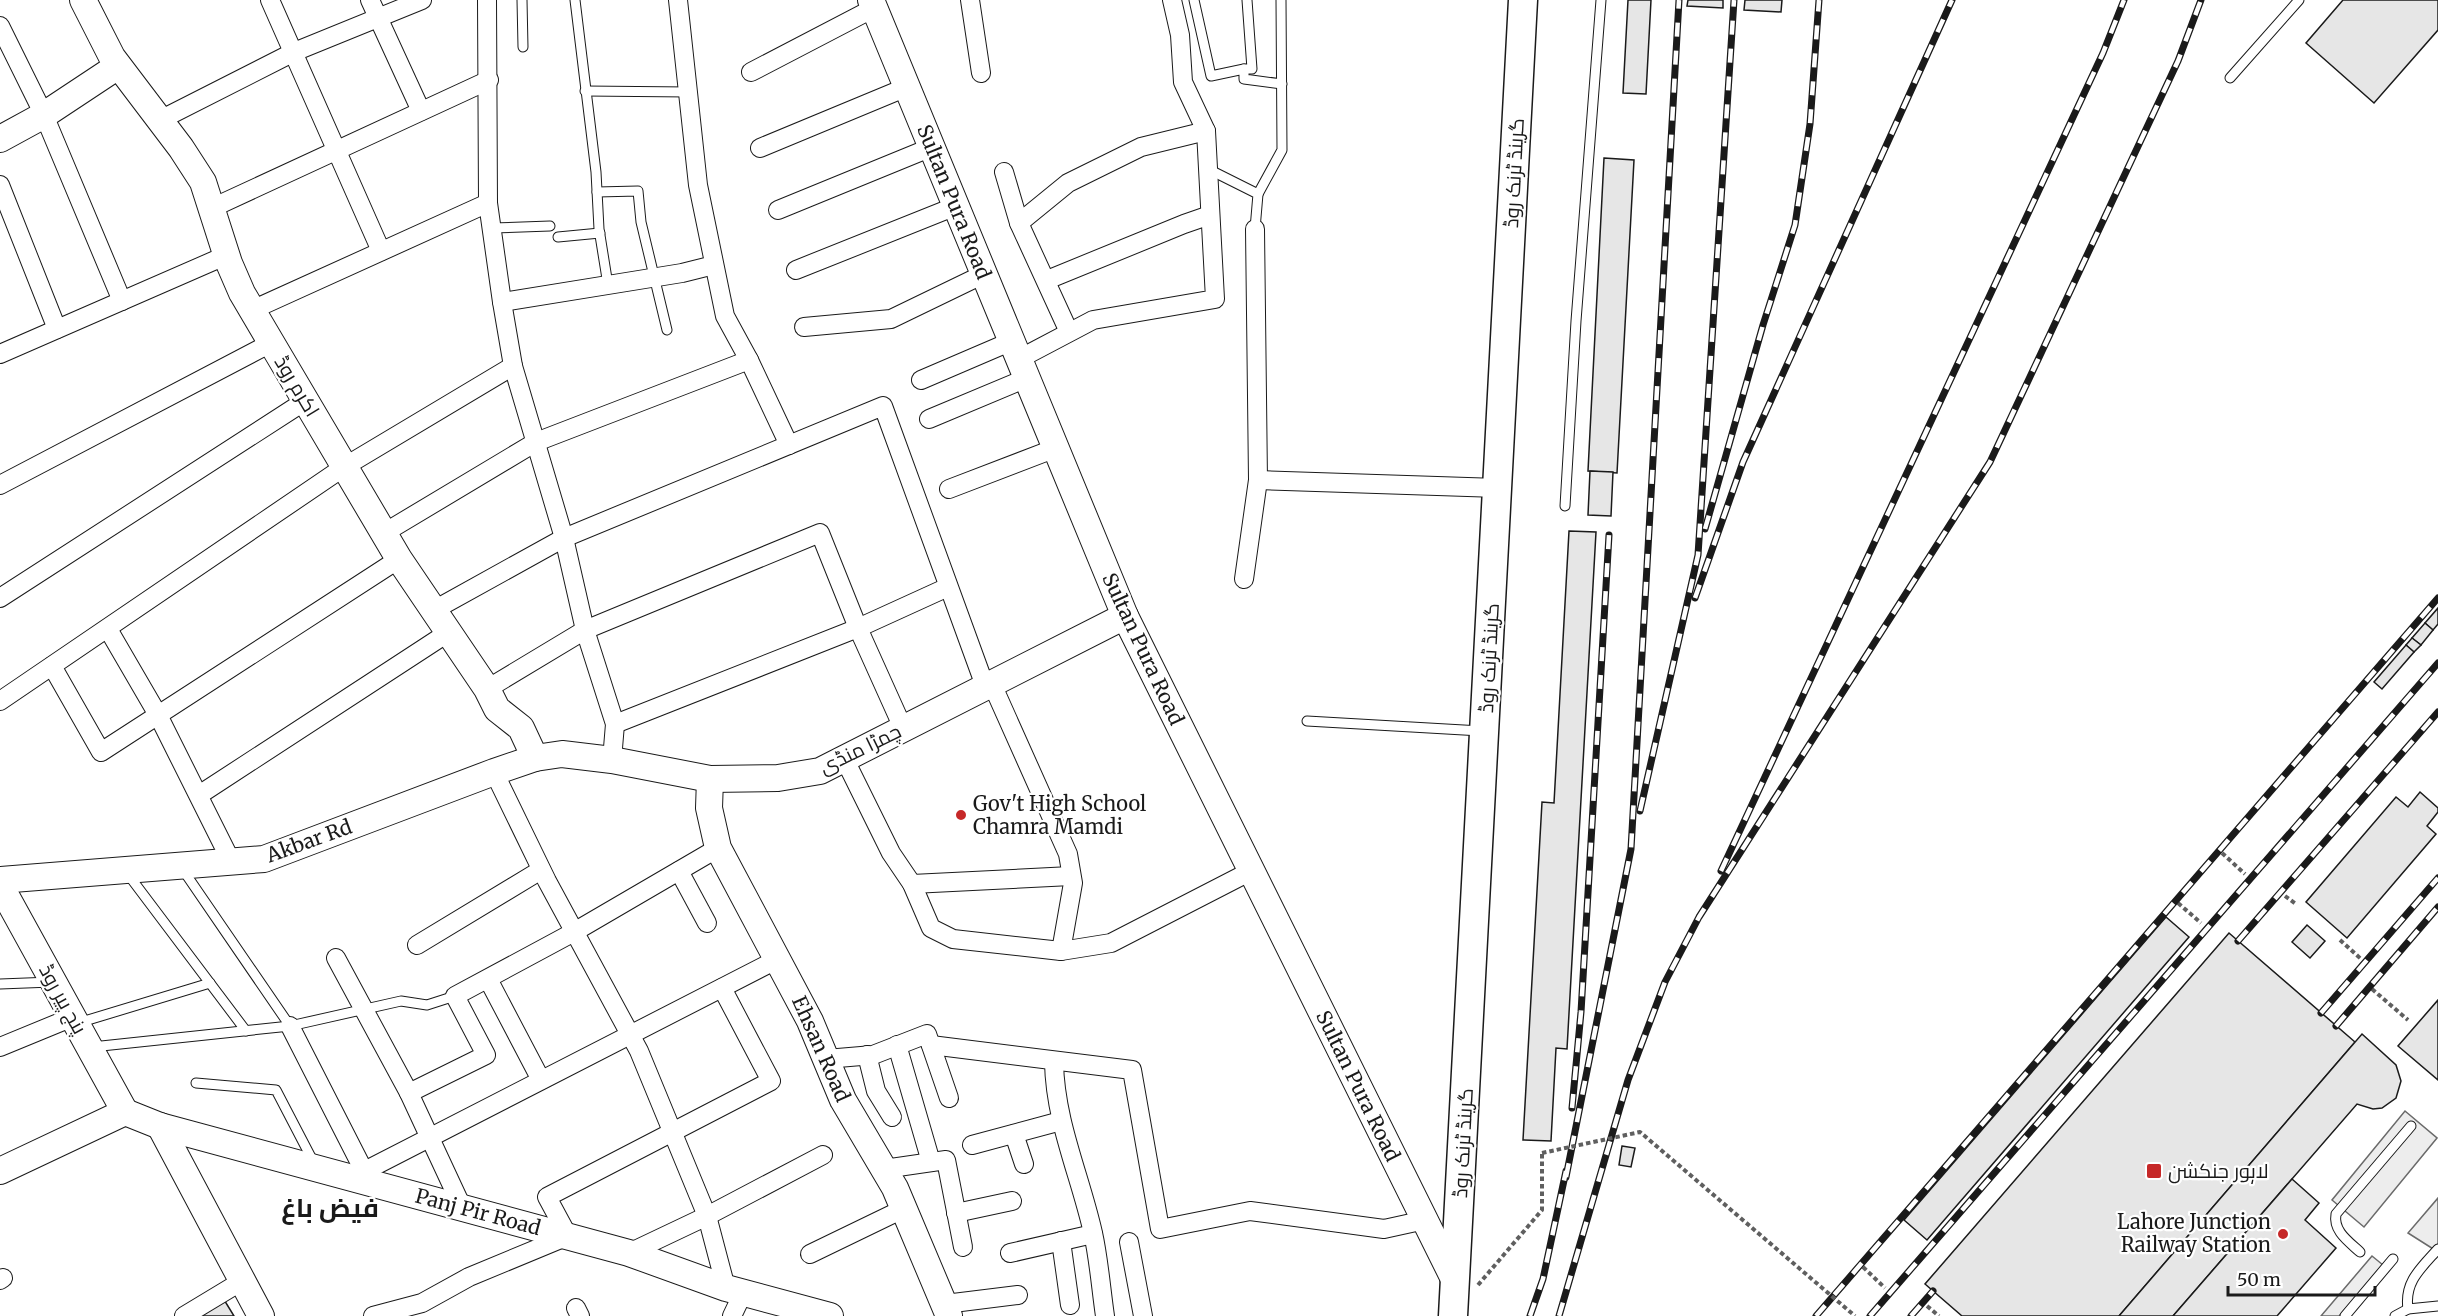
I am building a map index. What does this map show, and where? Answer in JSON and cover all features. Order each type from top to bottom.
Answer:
[{"type":"main road","name":"اکرم روڈ","points":[[83,0],[118,66],[160,120],[203,183],[242,293],[399,559],[487,689],[497,709],[521,728],[535,758]]},
{"type":"main road","name":"گرینڈ ٹرنک روڈ","points":[[1453,1315],[1523,0]]},
{"type":"main road","name":"Sultan Pura Road","points":[[873,4],[1125,616],[1455,1281]]},
{"type":"main road","points":[[0,139],[44,115],[118,66]]},
{"type":"main road","name":"چمڑا منڈی","points":[[535,758],[562,754],[612,759],[710,779],[778,778],[820,771],[1125,616]]},
{"type":"main road","name":"Akbar Rd","points":[[0,880],[264,859],[535,758]]},
{"type":"main road","name":"Ehsan Road","points":[[710,779],[709,808],[718,848],[810,1021],[843,1100],[895,1188],[947,1310]]},
{"type":"main road","name":"پنج پیر روڈ","points":[[0,885],[125,1113]]},
{"type":"main road","points":[[0,1171],[125,1113]]},
{"type":"main road","name":"Panj Pir Road","points":[[125,1113],[160,1126],[316,1168],[358,1174],[462,1207],[629,1253],[735,1305],[830,1316]]},
{"type":"main road","points":[[160,1126],[261,1316]]},
{"type":"street","points":[[270,0],[381,251]]},
{"type":"street","points":[[370,0],[421,111]]},
{"type":"street","points":[[160,120],[294,52],[422,0]]},
{"type":"street","points":[[487,0],[488,203],[502,302],[513,366],[564,538],[585,630],[615,724],[612,759]]},
{"type":"street","points":[[678,0],[699,185],[725,316],[749,360],[789,445]]},
{"type":"street","points":[[970,0],[981,72]]},
{"type":"street","points":[[929,419],[1019,360],[1093,320],[1215,299],[1206,131],[1183,82],[1180,35],[1172,0]]},
{"type":"street","points":[[751,72],[873,4]]},
{"type":"street","points":[[0,26],[44,115],[122,301]]},
{"type":"street","points":[[212,208],[489,80]]},
{"type":"street","points":[[760,148],[907,87]]},
{"type":"street","points":[[1019,222],[1068,183],[1141,147],[1206,131]]},
{"type":"street","points":[[778,210],[932,147]]},
{"type":"street","points":[[1004,172],[1019,222],[1069,332]]},
{"type":"street","points":[[0,184],[57,329]]},
{"type":"street","points":[[252,310],[488,203]]},
{"type":"street","points":[[796,270],[956,206]]},
{"type":"street","points":[[1047,280],[1184,224],[1210,216]]},
{"type":"street","points":[[1244,579],[1258,480],[1256,229]]},
{"type":"street","points":[[0,354],[227,255]]},
{"type":"street","points":[[502,302],[654,278],[714,265]]},
{"type":"street","points":[[804,327],[891,319],[984,274]]},
{"type":"street","points":[[0,485],[271,343]]},
{"type":"street","points":[[384,533],[536,442],[749,360]]},
{"type":"street","points":[[921,380],[1019,360]]},
{"type":"street","points":[[0,701],[344,466],[513,366]]},
{"type":"street","points":[[2,592],[305,401]]},
{"type":"street","points":[[434,610],[564,538],[883,406],[948,588],[988,685],[1068,854],[1072,883],[1061,951]]},
{"type":"street","points":[[950,489],[1056,448]]},
{"type":"street","points":[[1258,480],[1498,488]]},
{"type":"street","points":[[487,689],[585,630],[820,533],[858,628],[903,728]]},
{"type":"street","points":[[52,666],[101,752],[399,559]]},
{"type":"street","points":[[615,724],[858,628],[948,588]]},
{"type":"street","points":[[108,629],[158,715],[231,861]]},
{"type":"street","points":[[199,795],[449,632]]},
{"type":"street","points":[[844,758],[891,853],[912,884],[931,928],[953,939],[1061,951],[1111,943],[1251,871]]},
{"type":"street","points":[[494,772],[541,870],[630,1035],[707,1216],[735,1305]]},
{"type":"street","points":[[409,1093],[486,1055],[455,996],[574,932],[718,848]]},
{"type":"street","points":[[417,945],[541,870]]},
{"type":"street","points":[[679,871],[706,922]]},
{"type":"street","points":[[912,884],[1071,876]]},
{"type":"street","points":[[336,958],[409,1093],[462,1207]]},
{"type":"street","points":[[290,1026],[358,1174],[778,959]]},
{"type":"street","points":[[488,979],[541,1080]]},
{"type":"street","points":[[373,1316],[422,1303],[469,1277],[568,1236],[547,1197],[771,1081],[722,988]]},
{"type":"street","points":[[0,1047],[74,1020]]},
{"type":"street","points":[[826,1059],[867,1055],[927,1034],[949,1098]]},
{"type":"street","points":[[897,1045],[930,1162]]},
{"type":"street","points":[[931,1045],[1132,1070],[1160,1229],[1250,1211],[1384,1229],[1425,1220]]},
{"type":"street","points":[[867,1055],[876,1091],[892,1117]]},
{"type":"street","points":[[1054,1062],[1054,1084],[1061,1121],[1093,1234],[1105,1316]]},
{"type":"street","points":[[972,1145],[1061,1121]]},
{"type":"street","points":[[1014,1134],[1024,1164]]},
{"type":"street","points":[[629,1253],[707,1216],[823,1155]]},
{"type":"street","points":[[884,1169],[946,1160],[963,1247]]},
{"type":"street","points":[[956,1213],[1012,1201]]},
{"type":"street","points":[[810,1254],[903,1209]]},
{"type":"street","points":[[1010,1253],[1093,1234]]},
{"type":"street","points":[[1061,1241],[1070,1305]]},
{"type":"street","points":[[1129,1242],[1143,1316]]},
{"type":"street","points":[[184,1316],[242,1281]]},
{"type":"street","points":[[947,1310],[1018,1295]]},
{"type":"lane","points":[[522,0],[523,47]]},
{"type":"lane","points":[[575,0],[600,233],[608,285]]},
{"type":"lane","points":[[1194,0],[1211,76],[1252,69],[1247,0]]},
{"type":"lane","points":[[1256,229],[1258,194],[1282,150],[1281,0]]},
{"type":"lane","points":[[1565,506],[1576,321],[1601,0]]},
{"type":"lane","points":[[2230,78],[2299,0]]},
{"type":"lane","points":[[1244,69],[1244,79],[1282,84]]},
{"type":"lane","points":[[585,91],[689,92]]},
{"type":"lane","points":[[1208,169],[1258,194]]},
{"type":"lane","points":[[597,192],[638,191],[641,222],[668,330]]},
{"type":"lane","points":[[492,228],[550,226]]},
{"type":"lane","points":[[558,237],[600,233]]},
{"type":"lane","points":[[1307,721],[1485,731]]},
{"type":"lane","points":[[180,865],[290,1026]]},
{"type":"lane","points":[[125,870],[246,1031]]},
{"type":"lane","points":[[0,984],[54,982]]},
{"type":"lane","points":[[74,1020],[210,983]]},
{"type":"lane","points":[[90,1048],[290,1026],[401,1001],[427,1005],[455,996]]},
{"type":"lane","points":[[196,1083],[276,1090],[316,1168]]},
{"type":"lane","points":[[2360,1252],[2338,1231],[2334,1223],[2336,1214],[2410,1126]]},
{"type":"lane","points":[[2408,1309],[2409,1287],[2414,1276],[2438,1249]]},
{"type":"lane","points":[[2345,1316],[2393,1259]]},
{"type":"lane","points":[[2395,1316],[2408,1309],[2438,1306]]},
{"type":"path","points":[[2222,853],[2245,874]]},
{"type":"path","points":[[2285,896],[2296,904]]},
{"type":"path","points":[[2178,903],[2201,923]]},
{"type":"path","points":[[2340,940],[2361,959]]},
{"type":"path","points":[[2372,989],[2408,1020]]},
{"type":"path","points":[[1453,1315],[1542,1210],[1542,1154],[1640,1132],[1855,1316]]},
{"type":"path","points":[[1863,1267],[1885,1288]]},
{"type":"path","points":[[1927,1306],[1939,1316]]},
{"type":"shaded area","points":[[2405,1111],[2437,1138],[2364,1227],[2332,1200]]},
{"type":"shaded area","points":[[2438,1198],[2438,1252],[2408,1233]]},
{"type":"shaded area","points":[[2372,1256],[2383,1265],[2339,1316],[2321,1316]]},
{"type":"building","points":[[1628,0],[1651,0],[1646,94],[1623,93]]},
{"type":"building","points":[[1688,0],[1723,0],[1723,8],[1687,6]]},
{"type":"building","points":[[1745,0],[1782,0],[1781,12],[1744,10]]},
{"type":"building","points":[[2343,0],[2438,0],[2438,30],[2374,103],[2306,43]]},
{"type":"building","points":[[1604,158],[1634,160],[1617,473],[1588,471]]},
{"type":"building","points":[[1590,471],[1613,472],[1611,516],[1588,515]]},
{"type":"building","points":[[1569,531],[1596,532],[1567,1049],[1556,1048],[1551,1141],[1523,1140],[1542,802],[1554,803]]},
{"type":"building","points":[[2438,608],[2438,624],[2433,630],[2425,623]]},
{"type":"building","points":[[2425,623],[2433,630],[2421,645],[2412,638]]},
{"type":"building","points":[[2412,638],[2421,645],[2414,652],[2406,645]]},
{"type":"building","points":[[2406,645],[2414,652],[2382,689],[2374,682]]},
{"type":"building","points":[[2420,792],[2438,808],[2438,812],[2427,826],[2436,834],[2347,938],[2306,902],[2396,797],[2408,807]]},
{"type":"building","points":[[2166,917],[2189,937],[1927,1240],[1904,1220]]},
{"type":"building","points":[[2307,925],[2325,941],[2310,958],[2292,942]]},
{"type":"building","points":[[2229,933],[2355,1042],[2119,1316],[1962,1316],[1925,1284]]},
{"type":"building","points":[[2438,1000],[2438,1080],[2398,1046]]},
{"type":"building","points":[[2362,1034],[2396,1065],[2401,1081],[2396,1098],[2382,1108],[2373,1109],[2357,1104],[2173,1316],[2119,1316]]},
{"type":"building","points":[[1622,1146],[1635,1148],[1631,1167],[1619,1165]]},
{"type":"building","name":"Lahore Junction Railway Station","points":[[2292,1179],[2319,1203],[2305,1220],[2336,1248],[2277,1316],[2173,1316]]},
{"type":"building","points":[[223,1298],[234,1316],[191,1316]]},
{"type":"railway","points":[[1566,1177],[1631,849],[1679,0]]},
{"type":"railway","points":[[1640,811],[1698,555],[1734,0]]},
{"type":"railway","points":[[1705,529],[1763,325],[1795,225],[1810,124],[1819,0]]},
{"type":"railway","points":[[1695,598],[1743,462],[1952,0]]},
{"type":"railway","points":[[1721,871],[2103,53],[2124,0]]},
{"type":"railway","points":[[1559,1316],[1628,1080],[1665,982],[1699,917],[1990,462],[2178,61],[2201,0]]},
{"type":"railway","points":[[1572,1108],[1581,1012],[1609,535]]},
{"type":"railway","points":[[1816,1316],[2438,598]]},
{"type":"railway","points":[[1870,1316],[2438,663]]},
{"type":"railway","points":[[2238,941],[2438,712]]},
{"type":"railway","points":[[2321,1013],[2438,878]]},
{"type":"railway","points":[[2336,1026],[2438,907]]},
{"type":"railway","points":[[1530,1316],[1543,1279],[1566,1171]]},
{"type":"railway","points":[[1911,1316],[1933,1291]]},
{"type":"place","name":"Gov't High School Chamra Mamdi","points":[[961,815]]},
{"type":"place","name":"لاہور جنکشن","points":[[2154,1171]]},
{"type":"place","name":"Lahore Junction Railway Station","points":[[2283,1234]]},
{"type":"district","name":"فیض باغ","points":[[330,1208]]}]
